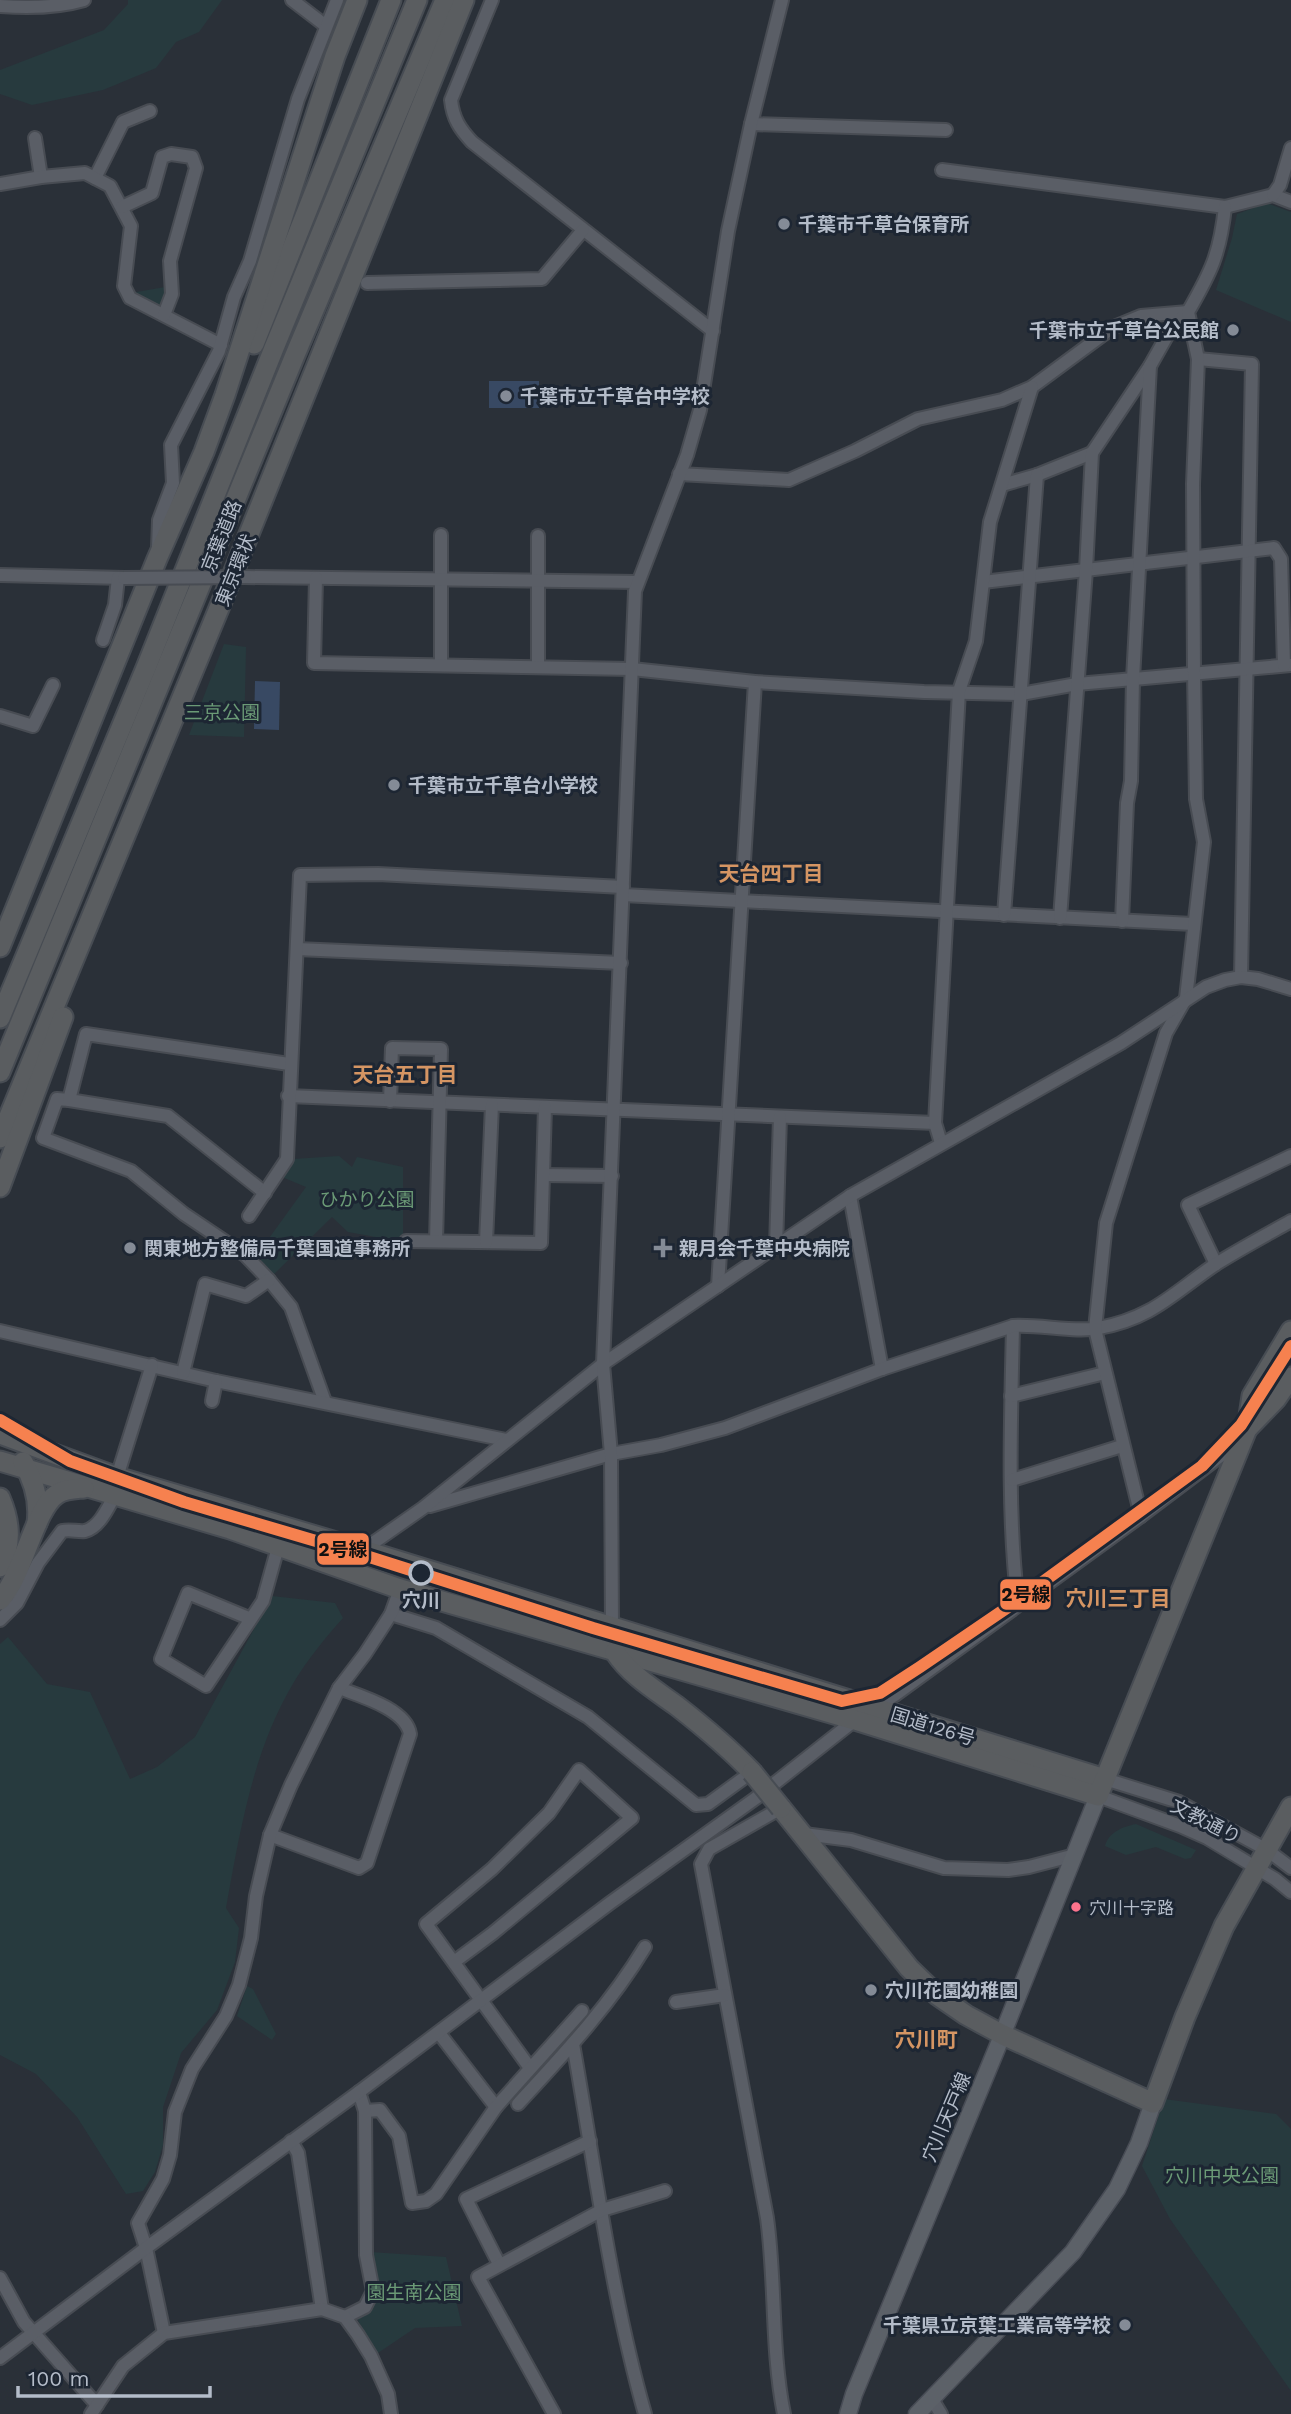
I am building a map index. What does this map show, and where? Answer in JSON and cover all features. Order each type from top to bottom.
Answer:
[{"type":"highway","points":[[0,947],[225,396],[335,56],[357,0]]},
{"type":"highway","points":[[181,504],[195,488],[297,240],[391,0]]},
{"type":"highway","name":"京葉道路","points":[[0,1018],[146,668],[417,0]]},
{"type":"highway","name":"京葉道路","points":[[0,1072],[295,355],[445,0]]},
{"type":"highway","name":"東京環状","points":[[0,1139],[222,601],[464,0]]},
{"type":"highway","points":[[0,1187],[71,994],[69,972]]},
{"type":"highway","points":[[1102,1787],[1247,1429],[1252,1396],[1291,1331]]},
{"type":"highway","points":[[1247,1429],[1276,1399],[1291,1377]]},
{"type":"highway","points":[[0,1437],[27,1469],[37,1502],[36,1528]]},
{"type":"highway","name":"国道126号","points":[[0,1437],[116,1486],[278,1547],[400,1589],[855,1720],[1102,1787]]},
{"type":"highway","name":"国道126号","points":[[0,1461],[91,1488],[116,1486],[363,1550],[872,1708],[1102,1787]]},
{"type":"highway","points":[[0,1600],[15,1578],[50,1500],[66,1489],[91,1488]]},
{"type":"highway","points":[[0,1498],[8,1526],[8,1539],[7,1556],[0,1567]]},
{"type":"highway","points":[[615,1652],[643,1681],[729,1748],[752,1772],[909,1968],[937,1995],[1003,2035],[1153,2103],[1185,2017],[1224,1926],[1289,1813]]},
{"type":"main road","name":"穴川天戸線","points":[[848,2414],[1102,1787]]},
{"type":"main road","points":[[917,2414],[1064,2262],[1092,2226],[1117,2189],[1139,2143],[1153,2103]]},
{"type":"street","points":[[0,6],[26,8],[84,0]]},
{"type":"street","points":[[292,0],[326,26]]},
{"type":"street","points":[[157,559],[159,520],[173,483],[171,445],[220,345],[234,297],[250,261],[298,99],[337,0]]},
{"type":"street","points":[[492,0],[451,100],[458,127],[472,142],[713,331]]},
{"type":"street","points":[[612,1627],[611,1454],[603,1364],[635,591],[700,410],[728,231],[782,0]]},
{"type":"street","points":[[94,178],[123,122],[150,111]]},
{"type":"street","points":[[751,124],[946,130]]},
{"type":"street","points":[[35,138],[41,177]]},
{"type":"street","points":[[1273,195],[1280,185],[1291,148]]},
{"type":"street","points":[[122,207],[152,193],[162,157],[171,153],[192,157],[196,168],[170,261],[172,294],[164,315]]},
{"type":"street","points":[[942,170],[1224,207],[1273,195],[1291,202]]},
{"type":"street","points":[[0,184],[85,173],[110,186],[131,226],[124,286],[130,298],[220,345]]},
{"type":"street","points":[[1060,918],[1092,453],[1150,366],[1172,327],[1188,312],[1211,272],[1221,240],[1224,207]]},
{"type":"street","points":[[367,283],[542,279],[583,230]]},
{"type":"street","points":[[679,474],[789,480],[855,452],[918,419],[1002,400],[1032,387],[1112,328],[1141,316],[1188,312]]},
{"type":"street","points":[[1141,1516],[1095,1329],[1106,1223],[1166,1033],[1186,998],[1204,842],[1196,799],[1194,672],[1193,484],[1198,359],[1188,312]]},
{"type":"street","points":[[1198,359],[1252,364],[1241,977]]},
{"type":"street","points":[[1122,921],[1150,366]]},
{"type":"street","points":[[941,1143],[935,1123],[959,691],[976,641],[990,522],[1032,387]]},
{"type":"street","points":[[1002,485],[1037,475],[1092,453]]},
{"type":"street","points":[[1004,915],[1037,475]]},
{"type":"street","points":[[441,535],[441,664]]},
{"type":"street","points":[[538,537],[538,666]]},
{"type":"street","points":[[316,578],[314,663],[632,669],[755,682],[924,692],[1021,694],[1077,684],[1288,665],[1281,559],[1274,548],[983,582]]},
{"type":"street","points":[[0,575],[638,582]]},
{"type":"street","points":[[103,640],[121,578]]},
{"type":"street","points":[[718,1286],[755,682]]},
{"type":"street","points":[[0,716],[33,726],[53,685]]},
{"type":"street","points":[[249,1216],[286,1159],[300,875],[378,874],[742,901],[1194,924]]},
{"type":"street","points":[[297,949],[621,963]]},
{"type":"street","points":[[363,1550],[423,1508],[603,1364],[850,1196],[1121,1042],[1186,998],[1215,983],[1241,977],[1258,978],[1291,989]]},
{"type":"street","points":[[69,1100],[86,1034],[289,1065]]},
{"type":"street","points":[[390,1101],[392,1048],[441,1049],[436,1241]]},
{"type":"street","points":[[288,1096],[935,1123]]},
{"type":"street","points":[[265,1193],[168,1116],[57,1099],[43,1138],[131,1171],[184,1214],[245,1255],[291,1307],[325,1402]]},
{"type":"street","points":[[486,1241],[492,1105]]},
{"type":"street","points":[[406,1241],[541,1243],[545,1107]]},
{"type":"street","points":[[776,1247],[780,1117]]},
{"type":"street","points":[[1216,1264],[1188,1205],[1291,1156]]},
{"type":"street","points":[[544,1175],[612,1176]]},
{"type":"street","points":[[850,1196],[882,1369]]},
{"type":"street","points":[[423,1508],[611,1454],[661,1445],[724,1428],[882,1369],[1013,1326],[1030,1324],[1095,1329],[1137,1319],[1216,1264],[1291,1221]]},
{"type":"street","points":[[183,1373],[205,1284],[246,1296],[269,1280]]},
{"type":"street","points":[[1013,1326],[1012,1480],[1014,1569],[1018,1604]]},
{"type":"street","points":[[0,1331],[216,1381],[506,1440]]},
{"type":"street","points":[[0,1620],[16,1603],[38,1563],[62,1531],[83,1531],[101,1519],[116,1486],[152,1366]]},
{"type":"street","points":[[1011,1396],[1105,1373]]},
{"type":"street","points":[[212,1401],[216,1381]]},
{"type":"street","points":[[0,2358],[439,2033],[481,1999],[756,1798],[855,1720],[895,1695],[1141,1516],[1223,1454],[1247,1429],[1291,1398]]},
{"type":"street","points":[[1012,1480],[1122,1446]]},
{"type":"street","points":[[251,1619],[188,1593],[161,1659],[206,1686],[251,1619],[263,1601],[278,1547]]},
{"type":"street","points":[[164,2333],[138,2223],[163,2179],[170,2155],[175,2112],[192,2068],[226,2016],[239,1985],[251,1938],[256,1896],[270,1835],[291,1785],[339,1688],[391,1615],[400,1589]]},
{"type":"street","points":[[391,1615],[436,1628],[588,1717],[696,1805],[708,1804],[752,1772]]},
{"type":"street","points":[[270,1835],[359,1868],[367,1863],[410,1729],[408,1724],[382,1704],[339,1688]]},
{"type":"street","points":[[454,1962],[632,1818],[579,1770],[549,1813],[492,1869],[426,1924],[530,2068]]},
{"type":"street","name":"文教通り","points":[[1102,1787],[1179,1802],[1267,1850],[1291,1868]]},
{"type":"street","name":"文教通り","points":[[1102,1787],[1207,1838],[1275,1879],[1291,1892]]},
{"type":"street","points":[[781,1808],[709,1849],[701,1864],[773,2258],[779,2388],[784,2414]]},
{"type":"street","points":[[804,1834],[851,1840],[944,1868],[1009,1870],[1075,1855]]},
{"type":"street","points":[[518,2104],[612,1997],[645,1947]]},
{"type":"street","points":[[676,2002],[725,1995]]},
{"type":"street","points":[[366,2111],[380,2110],[399,2136],[412,2203],[426,2201],[436,2194],[496,2107],[582,2011]]},
{"type":"street","points":[[439,2033],[496,2107]]},
{"type":"street","points":[[573,2044],[621,2314],[645,2414]]},
{"type":"street","points":[[345,2318],[365,2307],[373,2291],[366,2255],[366,2111],[359,2092]]},
{"type":"street","points":[[291,2141],[299,2153],[322,2309]]},
{"type":"street","points":[[499,2264],[466,2199],[590,2141]]},
{"type":"street","points":[[554,2414],[478,2277],[601,2210],[665,2191]]},
{"type":"street","points":[[0,2278],[15,2310],[94,2409],[123,2366],[164,2333],[322,2309],[345,2318],[371,2356],[388,2394],[391,2414]]},
{"type":"street","points":[[932,2399],[941,2414]]},
{"type":"green space","points":[[128,0],[222,0],[199,32],[176,42],[156,68],[103,90],[32,105],[0,94],[0,70],[104,30],[128,4]]},
{"type":"green space","points":[[1267,203],[1291,212],[1291,322],[1216,290],[1237,214]]},
{"type":"green space","points":[[165,287],[161,310],[131,293]]},
{"type":"green space","name":"三京公園","points":[[224,644],[246,647],[244,737],[189,735]]},
{"type":"green space","name":"ひかり公園","points":[[339,1156],[352,1167],[357,1157],[403,1167],[403,1242],[348,1232],[332,1217],[272,1276],[254,1259],[306,1187],[282,1177],[293,1159]]},
{"type":"green space","points":[[272,1596],[335,1603],[343,1618],[299,1673],[268,1735],[250,1792],[226,1908],[239,1928],[235,1962],[217,2010],[181,2053],[163,2107],[163,2145],[155,2172],[143,2191],[126,2194],[77,2117],[36,2074],[0,2055],[0,1644],[8,1637],[47,1684],[90,1692],[130,1779],[157,1767],[195,1737]]},
{"type":"green space","points":[[1136,1824],[1196,1850],[1191,1858],[1185,1859],[1156,1847],[1126,1855],[1105,1846],[1117,1831]]},
{"type":"green space","points":[[247,1986],[253,1989],[276,2034],[272,2040],[237,2016]]},
{"type":"green space","name":"穴川中央公園","points":[[1164,2099],[1276,2114],[1291,2129],[1291,2391],[1170,2219],[1142,2166]]},
{"type":"green space","name":"園生南公園","points":[[370,2252],[446,2257],[462,2326],[415,2328],[375,2355],[357,2318],[377,2297],[377,2282]]},
{"type":"water","points":[[489,381],[539,381],[539,408],[489,408]]},
{"type":"water","points":[[255,681],[280,682],[279,730],[254,729]]},
{"type":"transit line","name":"2号線","points":[[0,1420],[70,1461],[184,1502],[360,1554],[593,1628],[842,1701],[880,1693],[920,1667],[1014,1603],[1202,1466],[1241,1425],[1291,1346]]},
{"type":"place","name":"千葉市千草台保育所","points":[[784,224]]},
{"type":"place","name":"千葉市立千草台公民館","points":[[1233,330]]},
{"type":"place","name":"千葉市立千草台中学校","points":[[506,396]]},
{"type":"place","name":"千葉市立千草台小学校","points":[[394,785]]},
{"type":"place","name":"関東地方整備局千葉国道事務所","points":[[130,1248]]},
{"type":"place","name":"親月会千葉中央病院","points":[[663,1248]]},
{"type":"place","name":"穴川","points":[[421,1573]]},
{"type":"place","name":"穴川十字路","points":[[1076,1907]]},
{"type":"place","name":"穴川花園幼稚園","points":[[871,1990]]},
{"type":"place","name":"千葉県立京葉工業高等学校","points":[[1125,2325]]},
{"type":"district","name":"天台四丁目","points":[[771,874]]},
{"type":"district","name":"天台五丁目","points":[[405,1075]]},
{"type":"district","name":"穴川三丁目","points":[[1118,1599]]},
{"type":"district","name":"穴川町","points":[[926,2040]]}]
